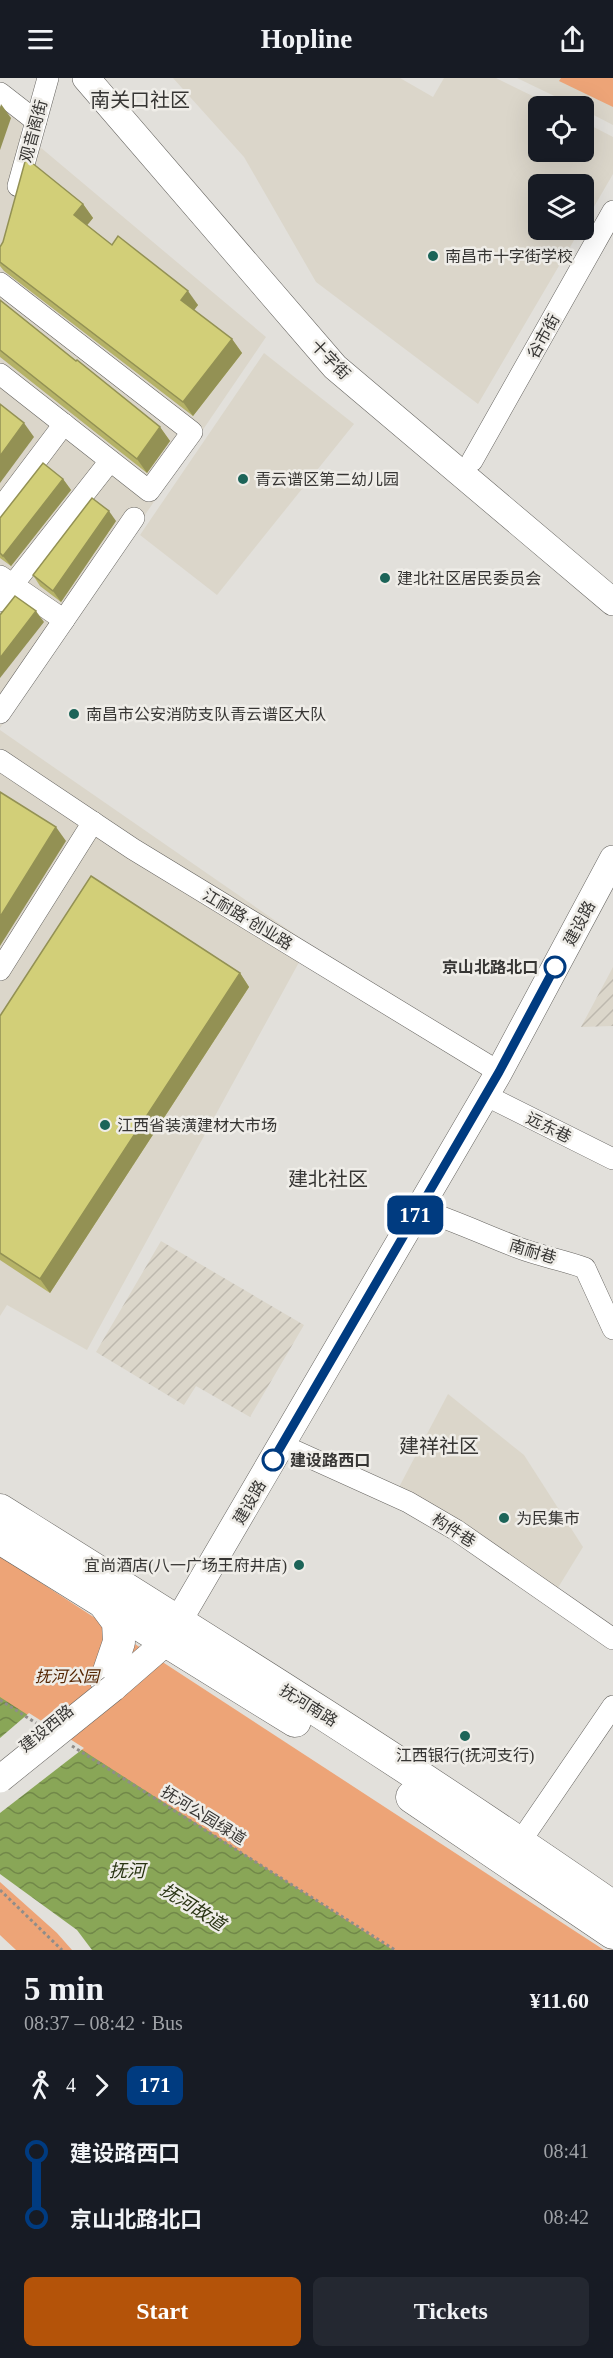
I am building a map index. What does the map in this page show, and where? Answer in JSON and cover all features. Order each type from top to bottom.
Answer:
[{"type":"highway","name":"抚河南路","points":[[0,1509],[167,1629],[613,1933]]},
{"type":"highway","name":"抚河南路","points":[[0,1538],[104,1603],[167,1629],[520,1842],[613,1906]]},
{"type":"highway","points":[[104,1603],[118,1622],[119,1642],[109,1684]]},
{"type":"main road","name":"十字街","points":[[86,78],[335,367],[613,602]]},
{"type":"main road","name":"十字街","points":[[110,78],[351,359],[613,580]]},
{"type":"main road","name":"建设路","points":[[167,1629],[282,1445],[499,1072],[613,859]]},
{"type":"main road","name":"建设西路","points":[[0,1779],[109,1684],[167,1629]]},
{"type":"main road","name":"建设西路","points":[[0,1765],[109,1684]]},
{"type":"street","name":"观音阁街","points":[[12,209],[48,78]]},
{"type":"street","points":[[0,93],[36,121]]},
{"type":"street","name":"谷市街","points":[[472,461],[613,211]]},
{"type":"street","points":[[0,283],[192,432],[149,491],[64,424],[3,382]]},
{"type":"street","points":[[0,509],[64,424]]},
{"type":"street","points":[[64,620],[4,587],[110,461]]},
{"type":"street","points":[[0,713],[134,518]]},
{"type":"street","name":"江耐路·创业路","points":[[0,760],[133,849],[499,1072]]},
{"type":"street","points":[[0,970],[93,822]]},
{"type":"street","name":"远东巷","points":[[485,1095],[613,1159]]},
{"type":"street","name":"南耐巷","points":[[419,1209],[456,1221],[520,1249],[561,1259],[585,1268],[613,1329]]},
{"type":"street","name":"构件巷","points":[[282,1445],[408,1502],[427,1513],[456,1530],[613,1639]]},
{"type":"street","points":[[520,1842],[613,1706]]},
{"type":"path","points":[[0,1700],[40,1726]]},
{"type":"path","name":"抚河公园绿道","points":[[71,1745],[395,1950]]},
{"type":"path","points":[[0,1890],[62,1950]]},
{"type":"shaded area","name":"南昌市十字街学校","points":[[173,78],[400,78],[433,97],[444,78],[496,78],[533,96],[528,96],[528,162],[594,162],[594,127],[613,137],[613,174],[594,207],[594,174],[528,174],[528,240],[574,240],[478,404],[316,282],[244,157]]},
{"type":"shaded area","points":[[517,78],[613,78],[613,125],[594,115],[594,96],[554,96]]},
{"type":"shaded area","points":[[0,87],[28,108],[21,131],[266,337],[0,728]]},
{"type":"shaded area","name":"青云谱区第二幼儿园","points":[[264,353],[354,424],[217,595],[140,535]]},
{"type":"shaded area","name":"江西省装潢建材大市场","points":[[0,730],[309,944],[87,1350],[7,1305],[0,1316]]},
{"type":"shaded area","points":[[613,967],[613,1026],[581,1027]]},
{"type":"shaded area","points":[[161,1241],[304,1325],[250,1417],[196,1386],[184,1405],[96,1352]]},
{"type":"shaded area","name":"为民集市","points":[[448,1394],[524,1455],[583,1547],[556,1591],[398,1489]]},
{"type":"green space","points":[[561,78],[613,78],[613,107],[594,96],[559,81]]},
{"type":"green space","name":"抚河公园","points":[[0,1556],[604,1950],[387,1950],[0,1710]]},
{"type":"green space","points":[[0,1882],[57,1933],[72,1950],[16,1950],[0,1935]]},
{"type":"water","name":"抚河","points":[[0,1697],[393,1950],[92,1950],[77,1930],[0,1874]]},
{"type":"pier","points":[[29,1713],[84,1748],[0,1813],[0,1738]]},
{"type":"building","points":[[26,158],[83,204],[74,215],[112,245],[118,236],[188,291],[181,300],[232,339],[183,402],[0,262],[0,247]]},
{"type":"building","points":[[0,300],[160,427],[137,459],[0,350]]},
{"type":"building","points":[[0,404],[24,423],[0,456]]},
{"type":"building","points":[[43,463],[63,479],[3,556],[0,553],[0,518]]},
{"type":"building","points":[[92,498],[109,511],[53,591],[33,575]]},
{"type":"building","points":[[15,596],[36,611],[0,658],[0,615]]},
{"type":"building","points":[[0,792],[56,827],[0,917]]},
{"type":"building","points":[[91,876],[240,973],[40,1279],[0,1253],[0,1016]]},
{"type":"bus line","name":"171","points":[[273,1460],[499,1072],[555,967]]},
{"type":"place","name":"南昌市十字街学校","points":[[433,256]]},
{"type":"place","name":"青云谱区第二幼儿园","points":[[243,479]]},
{"type":"place","name":"建北社区居民委员会","points":[[385,578]]},
{"type":"place","name":"南昌市公安消防支队青云谱区大队","points":[[74,714]]},
{"type":"place","name":"京山北路北口","points":[[555,967]]},
{"type":"place","name":"江西省装潢建材大市场","points":[[105,1125]]},
{"type":"place","name":"建设路西口","points":[[273,1460]]},
{"type":"place","name":"为民集市","points":[[504,1518]]},
{"type":"place","name":"宜尚酒店(八一广场王府井店)","points":[[299,1565]]},
{"type":"place","name":"江西银行(抚河支行)","points":[[465,1736]]},
{"type":"district","name":"南关口社区","points":[[140,100]]},
{"type":"district","name":"建北社区","points":[[328,1179]]},
{"type":"district","name":"建祥社区","points":[[439,1446]]},
{"type":"water label","name":"抚河故道","points":[[193,1907]]}]
